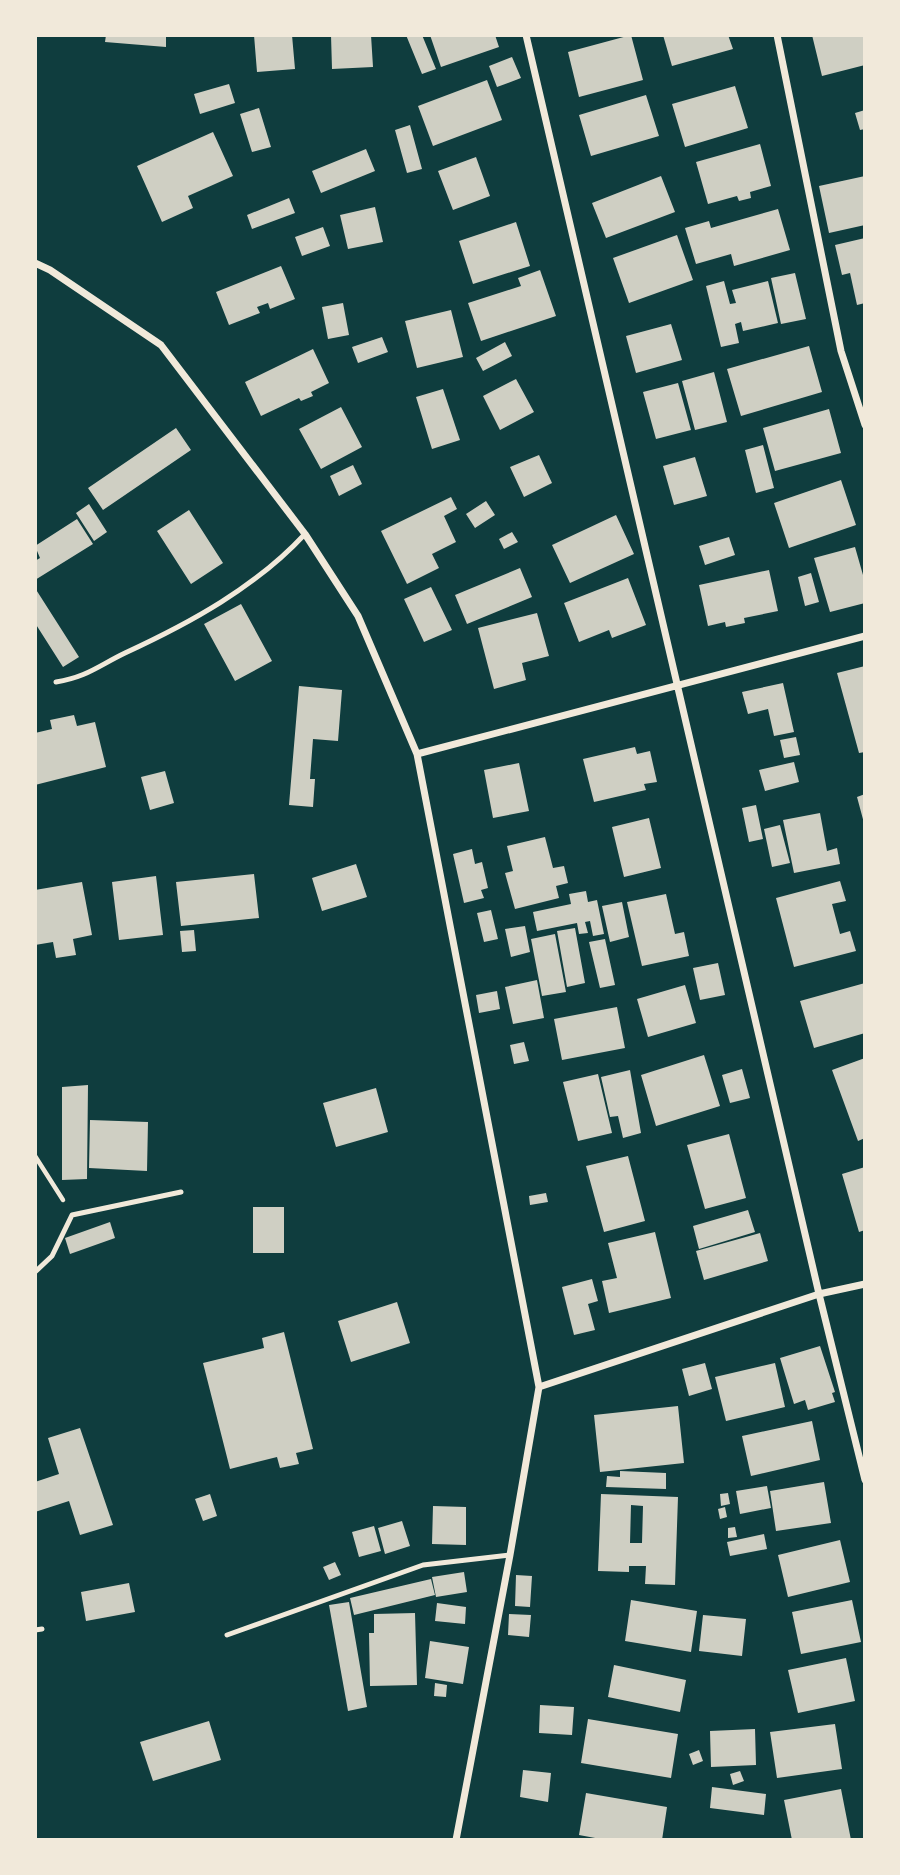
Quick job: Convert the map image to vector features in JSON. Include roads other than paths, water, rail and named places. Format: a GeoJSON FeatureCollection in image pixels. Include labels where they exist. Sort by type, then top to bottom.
{"type":"FeatureCollection","features":[{"type":"Feature","properties":{"kind":"street"},"geometry":{"type":"LineString","coordinates":[[526,35],[679,683],[819,1294],[865,1480]]}},
{"type":"Feature","properties":{"kind":"street"},"geometry":{"type":"LineString","coordinates":[[777,35],[841,351],[865,425]]}},
{"type":"Feature","properties":{"kind":"street"},"geometry":{"type":"LineString","coordinates":[[35,263],[50,270],[161,345],[305,534],[358,616],[417,754],[538,1387],[510,1555],[456,1840]]}},
{"type":"Feature","properties":{"kind":"street"},"geometry":{"type":"LineString","coordinates":[[417,754],[865,636]]}},
{"type":"Feature","properties":{"kind":"street"},"geometry":{"type":"LineString","coordinates":[[538,1387],[819,1294],[865,1284]]}},
{"type":"Feature","properties":{"kind":"lane"},"geometry":{"type":"LineString","coordinates":[[56,681],[82,678],[123,654],[178,630],[277,564],[305,534]]}},
{"type":"Feature","properties":{"kind":"lane"},"geometry":{"type":"LineString","coordinates":[[35,1272],[52,1256],[72,1215],[181,1192]]}},
{"type":"Feature","properties":{"kind":"lane"},"geometry":{"type":"LineString","coordinates":[[227,1635],[423,1565],[510,1555]]}}]}
